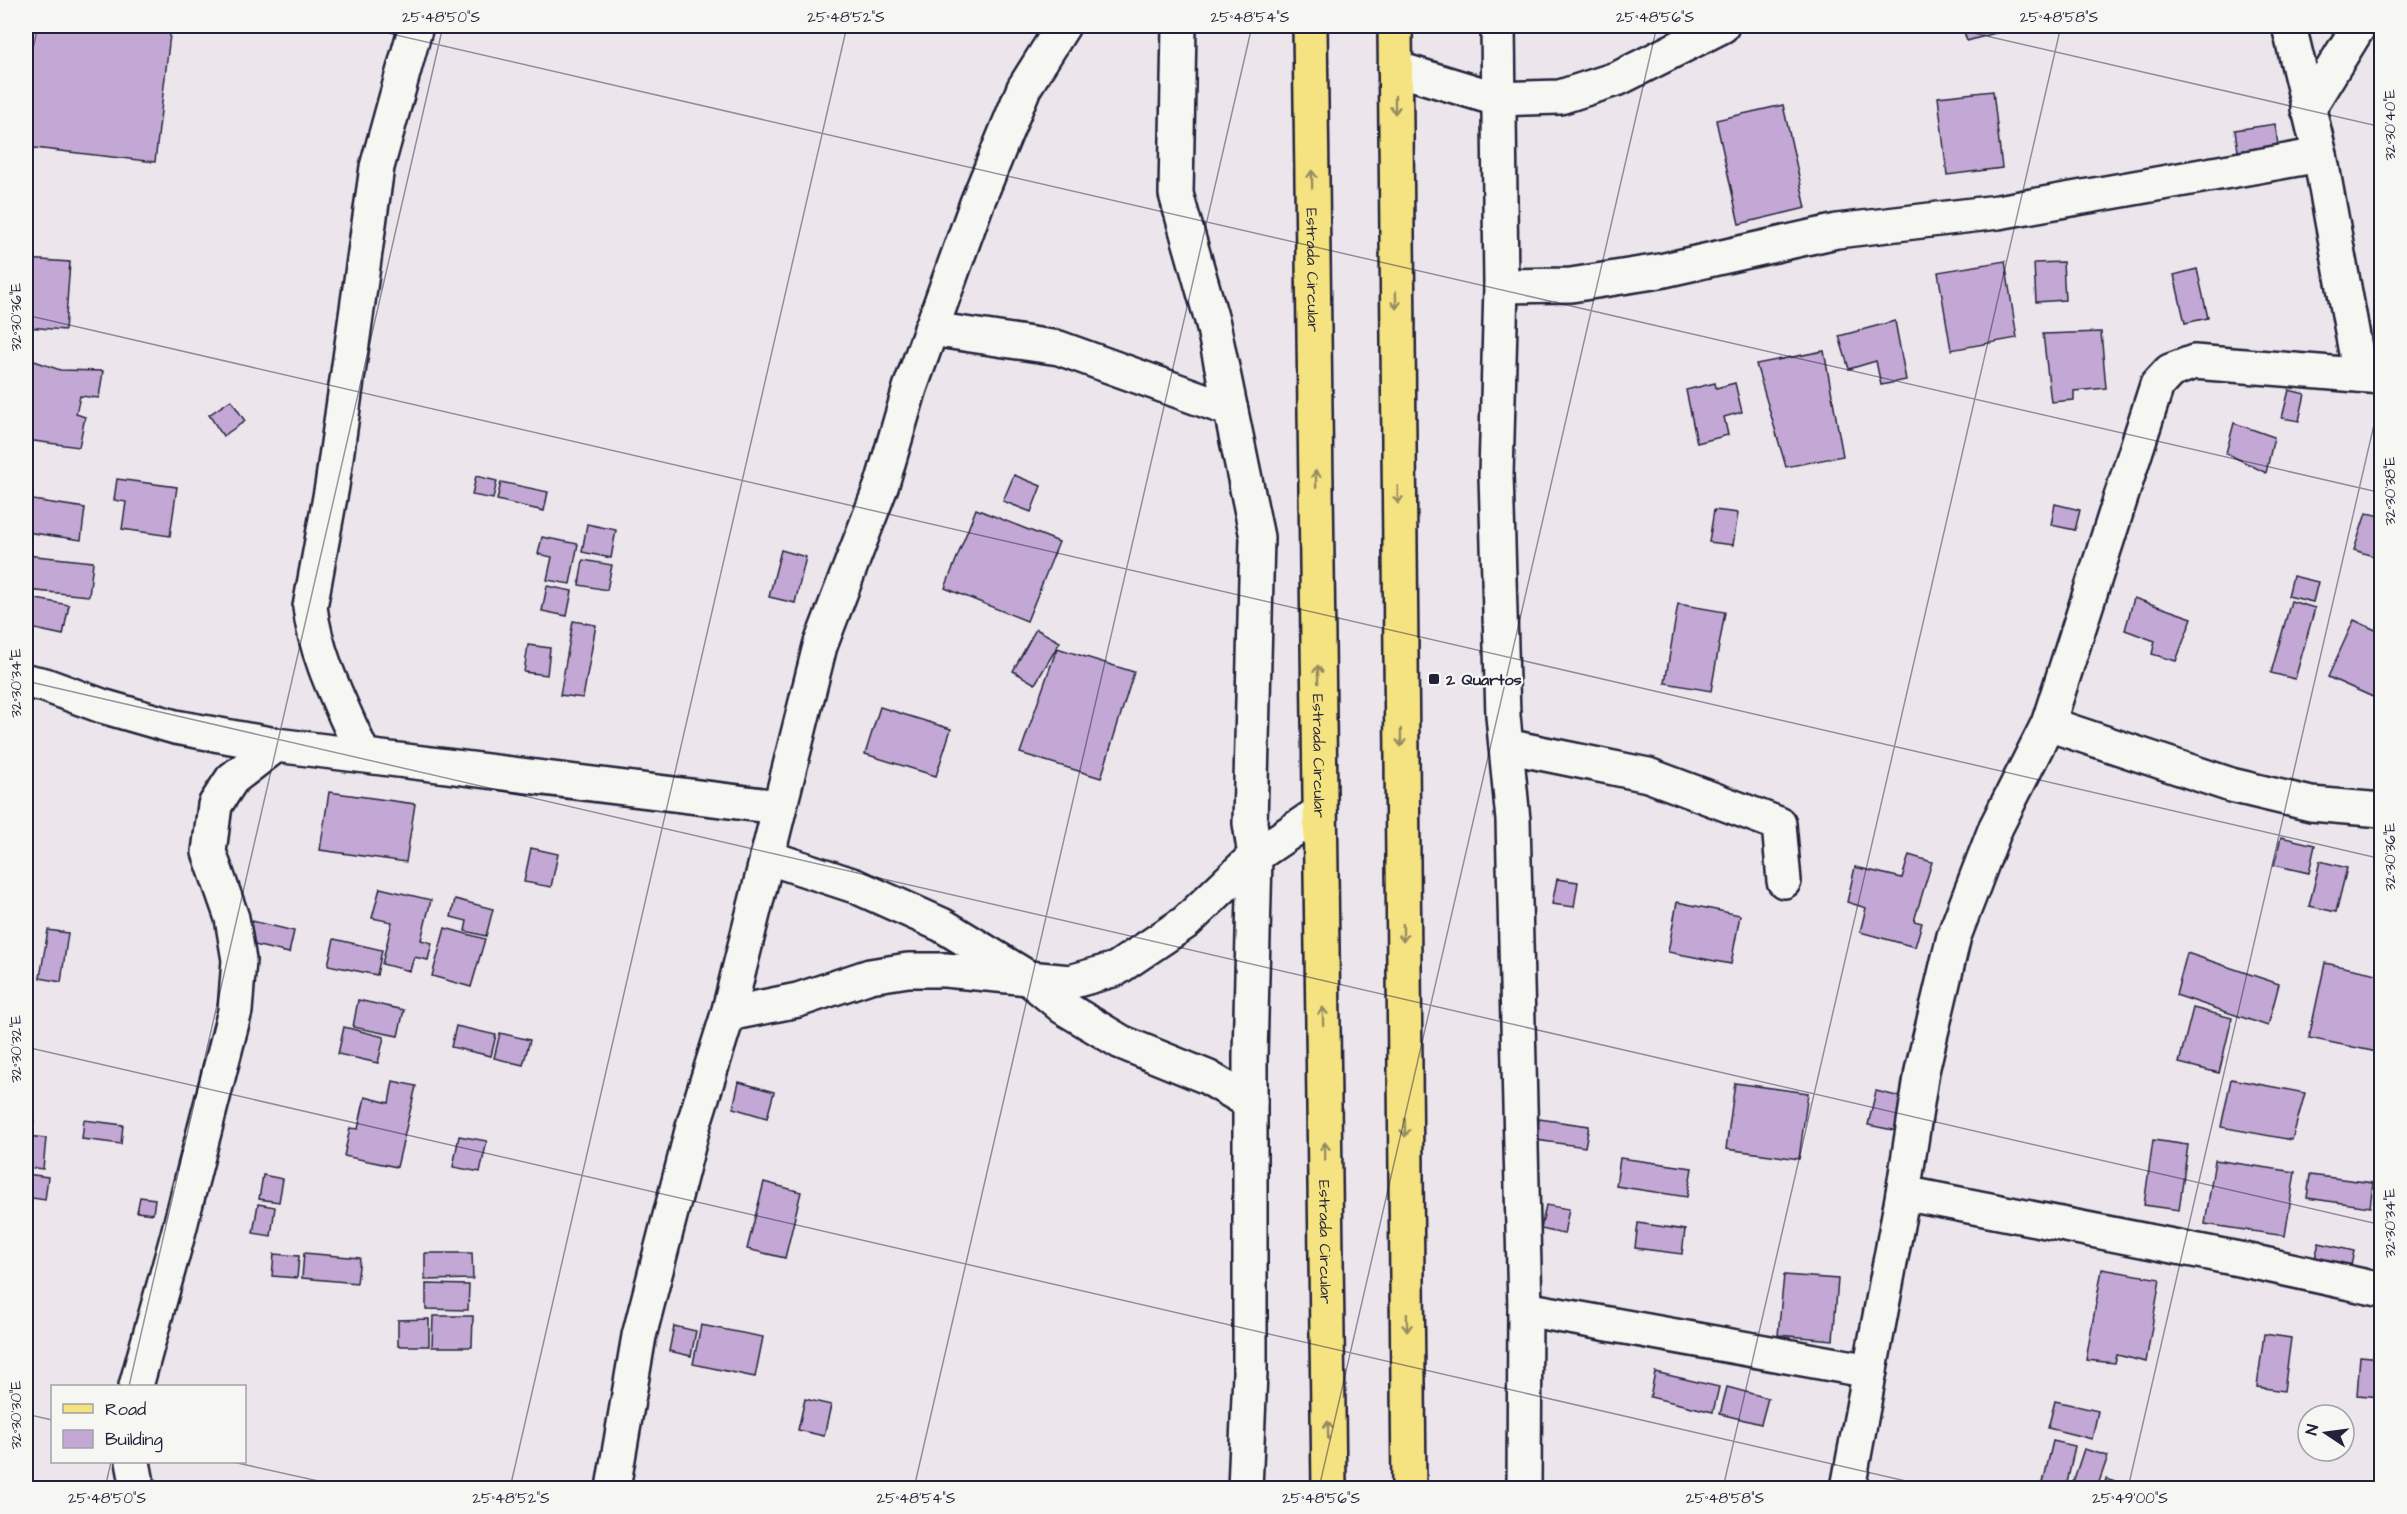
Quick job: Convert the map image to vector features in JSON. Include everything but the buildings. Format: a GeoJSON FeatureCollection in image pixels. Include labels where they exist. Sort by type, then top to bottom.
{"type":"FeatureCollection","features":[{"type":"Feature","properties":{"kind":"main road","name":"Estrada Circular"},"geometry":{"type":"LineString","coordinates":[[1310,26],[1329,1488]]}},
{"type":"Feature","properties":{"kind":"main road"},"geometry":{"type":"LineString","coordinates":[[1395,26],[1409,1488]]}},
{"type":"Feature","properties":{"kind":"street"},"geometry":{"type":"LineString","coordinates":[[363,755],[319,649],[312,626],[310,607],[332,486],[377,167],[416,26]]}},
{"type":"Feature","properties":{"kind":"street"},"geometry":{"type":"LineString","coordinates":[[613,1488],[639,1336],[693,1123],[728,1014],[820,646],[882,484],[910,388],[976,203],[1024,88],[1063,26]]}},
{"type":"Feature","properties":{"kind":"street"},"geometry":{"type":"LineString","coordinates":[[1179,26],[1176,194],[1213,324],[1257,537],[1250,823],[1256,856],[1250,1102],[1250,1373],[1245,1488]]}},
{"type":"Feature","properties":{"kind":"street"},"geometry":{"type":"LineString","coordinates":[[1498,26],[1497,99],[1501,286],[1496,475],[1506,746],[1513,820],[1525,1309],[1524,1488]]}},
{"type":"Feature","properties":{"kind":"street"},"geometry":{"type":"LineString","coordinates":[[1395,68],[1497,99],[1560,97],[1619,78],[1722,26]]}},
{"type":"Feature","properties":{"kind":"street"},"geometry":{"type":"LineString","coordinates":[[1848,1488],[1903,1193],[1922,1071],[1954,936],[1996,826],[2048,724],[2157,385],[2170,371],[2194,362],[2371,376],[2289,26]]}},
{"type":"Feature","properties":{"kind":"street"},"geometry":{"type":"LineString","coordinates":[[2308,109],[2359,26]]}},
{"type":"Feature","properties":{"kind":"street"},"geometry":{"type":"LineString","coordinates":[[1501,286],[1571,285],[1660,271],[1837,231],[1998,212],[2320,155]]}},
{"type":"Feature","properties":{"kind":"street"},"geometry":{"type":"LineString","coordinates":[[932,329],[1059,348],[1231,410]]}},
{"type":"Feature","properties":{"kind":"street"},"geometry":{"type":"LineString","coordinates":[[26,681],[175,727],[276,744],[779,807]]}},
{"type":"Feature","properties":{"kind":"street"},"geometry":{"type":"LineString","coordinates":[[2048,724],[2231,785],[2311,804],[2382,810]]}},
{"type":"Feature","properties":{"kind":"street"},"geometry":{"type":"LineString","coordinates":[[136,1385],[177,1238],[235,1011],[239,960],[232,918],[209,852],[215,805],[232,779],[276,744]]}},
{"type":"Feature","properties":{"kind":"street"},"geometry":{"type":"LineString","coordinates":[[1506,746],[1648,775],[1779,824],[1784,881]]}},
{"type":"Feature","properties":{"kind":"street"},"geometry":{"type":"LineString","coordinates":[[728,1014],[798,1000],[870,976],[908,970],[945,970],[1071,982],[1116,969],[1186,922],[1256,856],[1320,812]]}},
{"type":"Feature","properties":{"kind":"street"},"geometry":{"type":"LineString","coordinates":[[766,857],[855,886],[942,925],[1027,977],[1063,1007],[1121,1042],[1207,1077],[1250,1102]]}},
{"type":"Feature","properties":{"kind":"street"},"geometry":{"type":"LineString","coordinates":[[1903,1193],[2254,1262],[2382,1290]]}},
{"type":"Feature","properties":{"kind":"street"},"geometry":{"type":"LineString","coordinates":[[1525,1309],[1870,1371]]}},
{"type":"Feature","properties":{"kind":"street"},"geometry":{"type":"LineString","coordinates":[[133,1463],[138,1488]]}},
{"type":"Feature","properties":{"kind":"place","name":"2 Quartos"},"geometry":{"type":"Point","coordinates":[1434,679]}}]}
